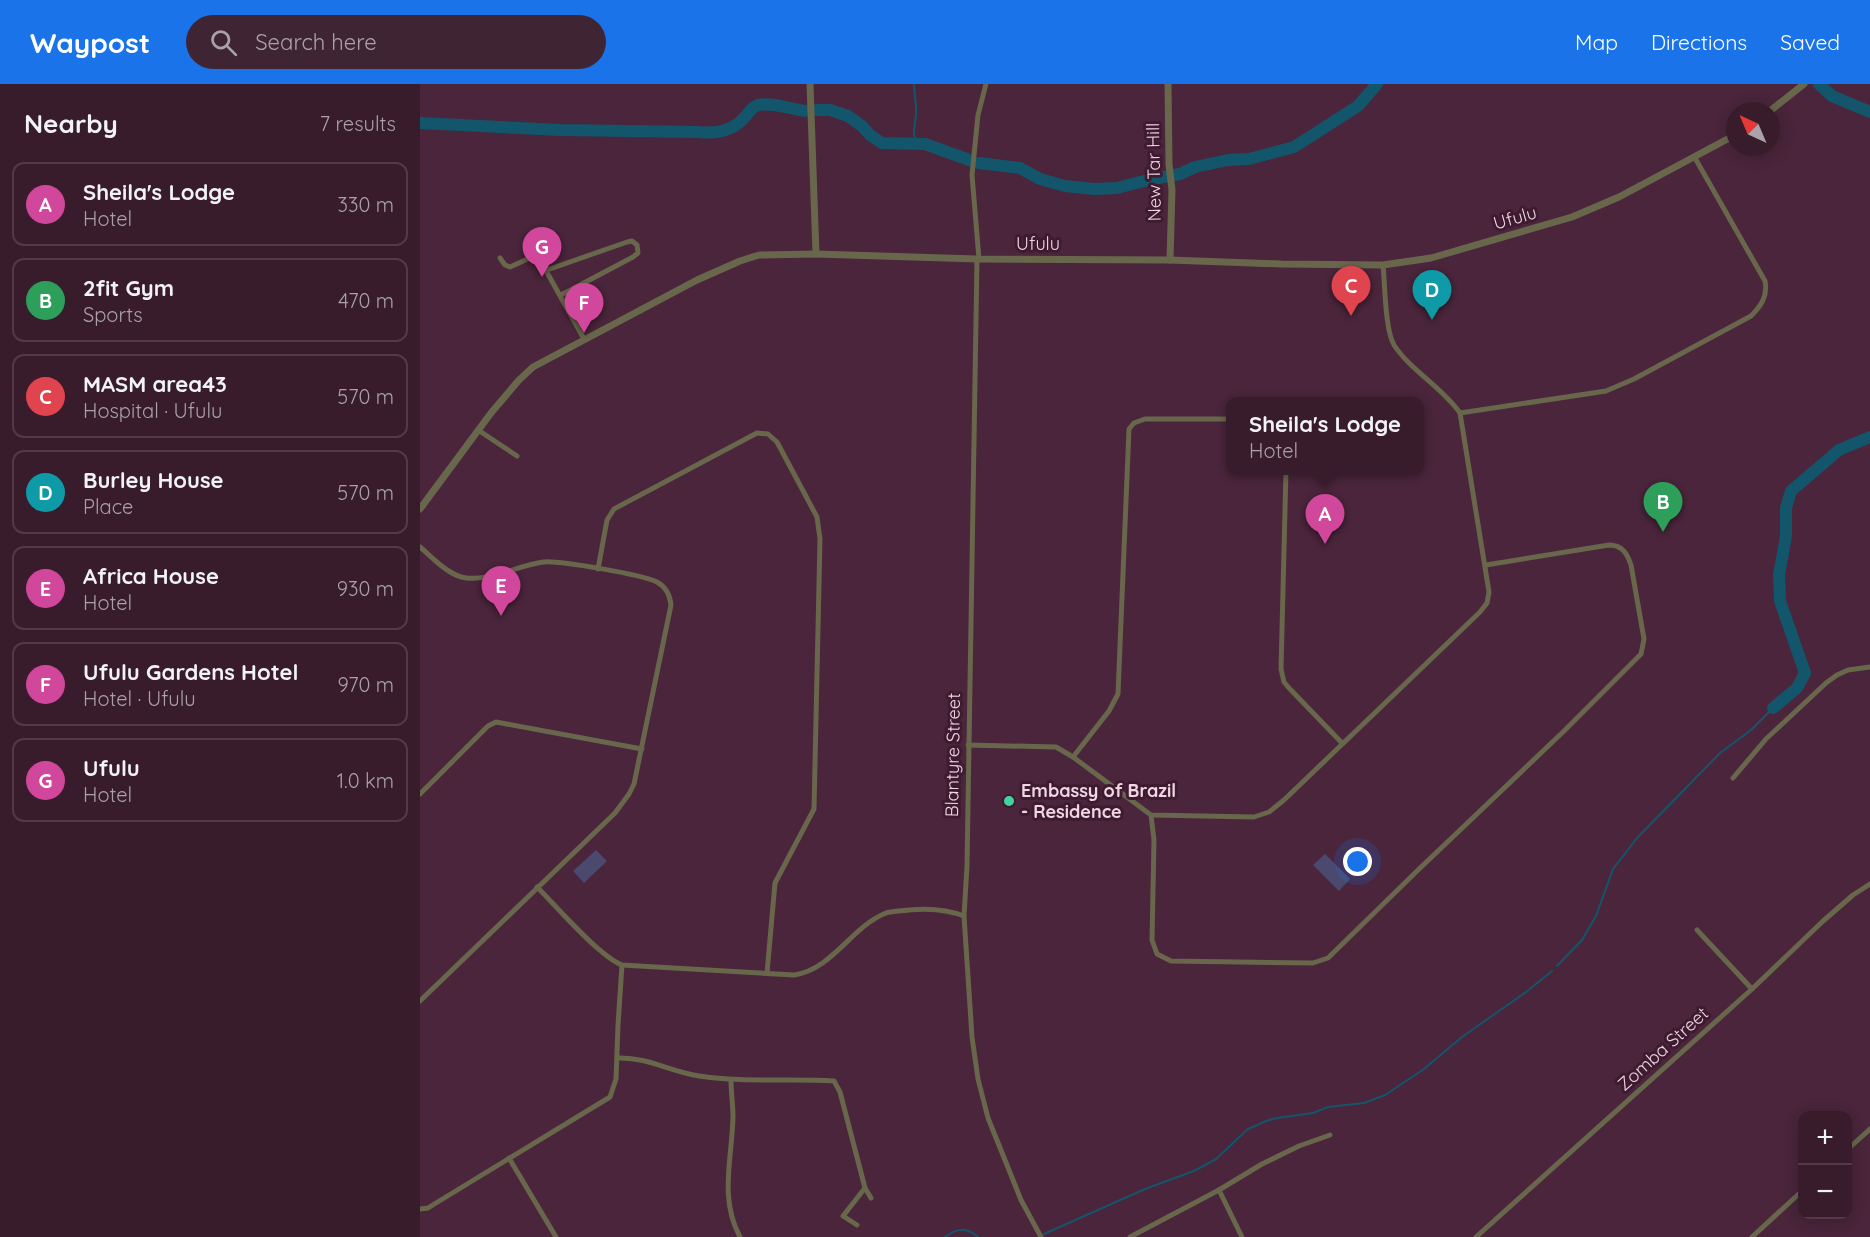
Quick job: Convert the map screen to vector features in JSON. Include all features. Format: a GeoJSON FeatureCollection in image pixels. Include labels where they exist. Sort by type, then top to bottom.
{"type":"FeatureCollection","features":[{"type":"Feature","properties":{"kind":"street"},"geometry":{"type":"LineString","coordinates":[[810,84],[816,254]]}},
{"type":"Feature","properties":{"kind":"street","name":"Blantyre Street"},"geometry":{"type":"LineString","coordinates":[[986,84],[978,115],[972,175],[978,259],[964,916],[972,1037],[978,1079],[992,1128],[1021,1200],[1041,1237]]}},
{"type":"Feature","properties":{"kind":"street","name":"New Tar Hill"},"geometry":{"type":"LineString","coordinates":[[1168,84],[1169,164],[1172,190],[1170,260]]}},
{"type":"Feature","properties":{"kind":"street"},"geometry":{"type":"LineString","coordinates":[[1780,103],[1804,84]]}},
{"type":"Feature","properties":{"kind":"street","name":"Ufulu"},"geometry":{"type":"LineString","coordinates":[[420,509],[478,430],[526,372],[697,280],[749,257],[772,254],[816,254],[978,259],[1170,260],[1383,265],[1431,258],[1572,217],[1619,197],[1726,140]]}},
{"type":"Feature","properties":{"kind":"street"},"geometry":{"type":"LineString","coordinates":[[1460,413],[1614,388],[1635,379],[1751,316],[1761,306],[1766,295],[1765,281],[1695,158]]}},
{"type":"Feature","properties":{"kind":"street"},"geometry":{"type":"LineString","coordinates":[[547,270],[627,242],[632,241],[637,245],[636,256],[561,295]]}},
{"type":"Feature","properties":{"kind":"street"},"geometry":{"type":"LineString","coordinates":[[500,258],[505,265],[510,267],[536,256],[547,270],[584,339]]}},
{"type":"Feature","properties":{"kind":"street"},"geometry":{"type":"LineString","coordinates":[[968,745],[1056,747],[1151,815],[1254,817],[1263,815],[1284,800],[1484,608],[1489,592],[1486,565],[1460,413],[1395,345],[1389,328],[1383,265]]}},
{"type":"Feature","properties":{"kind":"street"},"geometry":{"type":"LineString","coordinates":[[1073,757],[1109,711],[1119,688],[1129,429],[1134,423],[1144,419],[1226,419]]}},
{"type":"Feature","properties":{"kind":"street"},"geometry":{"type":"LineString","coordinates":[[478,430],[517,456]]}},
{"type":"Feature","properties":{"kind":"street"},"geometry":{"type":"LineString","coordinates":[[598,569],[607,520],[614,509],[757,433],[768,434],[777,442],[817,517],[819,561],[814,809],[775,883],[767,973]]}},
{"type":"Feature","properties":{"kind":"street"},"geometry":{"type":"LineString","coordinates":[[1286,475],[1281,669],[1284,682],[1342,743]]}},
{"type":"Feature","properties":{"kind":"street"},"geometry":{"type":"LineString","coordinates":[[1151,815],[1154,840],[1152,940],[1157,954],[1171,961],[1313,963],[1328,958],[1641,654],[1644,639],[1635,583],[1628,555],[1621,548],[1609,545],[1486,565]]}},
{"type":"Feature","properties":{"kind":"street"},"geometry":{"type":"LineString","coordinates":[[420,547],[455,574],[465,578],[485,576],[547,562],[598,569],[656,582],[667,591],[670,600],[670,611],[642,750],[634,784],[623,803],[420,1001]]}},
{"type":"Feature","properties":{"kind":"street"},"geometry":{"type":"LineString","coordinates":[[1733,778],[1766,739],[1826,683],[1848,670],[1870,667]]}},
{"type":"Feature","properties":{"kind":"street"},"geometry":{"type":"LineString","coordinates":[[420,794],[488,726],[496,722],[642,750]]}},
{"type":"Feature","properties":{"kind":"street","name":"Zomba Street"},"geometry":{"type":"LineString","coordinates":[[1476,1237],[1752,989],[1843,903],[1870,884]]}},
{"type":"Feature","properties":{"kind":"street"},"geometry":{"type":"LineString","coordinates":[[537,887],[602,951],[614,962],[622,965],[794,975],[816,969],[862,928],[888,912],[924,908],[964,916]]}},
{"type":"Feature","properties":{"kind":"street"},"geometry":{"type":"LineString","coordinates":[[1697,930],[1752,989]]}},
{"type":"Feature","properties":{"kind":"street"},"geometry":{"type":"LineString","coordinates":[[420,1209],[436,1203],[610,1096],[615,1085],[618,1058],[622,965]]}},
{"type":"Feature","properties":{"kind":"street"},"geometry":{"type":"LineString","coordinates":[[618,1058],[638,1058],[687,1074],[731,1080],[834,1081],[840,1092],[865,1188],[871,1198]]}},
{"type":"Feature","properties":{"kind":"street"},"geometry":{"type":"LineString","coordinates":[[731,1080],[733,1117],[728,1204],[732,1221],[740,1237]]}},
{"type":"Feature","properties":{"kind":"street"},"geometry":{"type":"LineString","coordinates":[[1852,1145],[1870,1129]]}},
{"type":"Feature","properties":{"kind":"street"},"geometry":{"type":"LineString","coordinates":[[1130,1237],[1219,1190],[1262,1164],[1299,1146],[1330,1135]]}},
{"type":"Feature","properties":{"kind":"street"},"geometry":{"type":"LineString","coordinates":[[509,1158],[556,1237]]}},
{"type":"Feature","properties":{"kind":"street"},"geometry":{"type":"LineString","coordinates":[[838,1222],[865,1188]]}},
{"type":"Feature","properties":{"kind":"street"},"geometry":{"type":"LineString","coordinates":[[1219,1190],[1242,1237]]}},
{"type":"Feature","properties":{"kind":"street"},"geometry":{"type":"LineString","coordinates":[[1752,1237],[1798,1196]]}},
{"type":"Feature","properties":{"kind":"street"},"geometry":{"type":"LineString","coordinates":[[843,1216],[857,1225]]}},
{"type":"Feature","properties":{"kind":"shaded area"},"geometry":{"type":"Polygon","coordinates":[[[596,850],[607,861],[584,883],[573,871],[596,850]]]}},
{"type":"Feature","properties":{"kind":"shaded area"},"geometry":{"type":"Polygon","coordinates":[[[1325,854],[1350,879],[1339,891],[1313,865],[1325,854]]]}},
{"type":"Feature","properties":{"kind":"waterway"},"geometry":{"type":"LineString","coordinates":[[914,84],[916,144]]}},
{"type":"Feature","properties":{"kind":"waterway"},"geometry":{"type":"LineString","coordinates":[[979,163],[1020,168],[1040,179],[1065,186],[1094,189],[1117,188],[1180,174],[1195,167],[1228,160],[1249,159],[1294,147],[1358,106],[1377,84]]}},
{"type":"Feature","properties":{"kind":"waterway"},"geometry":{"type":"LineString","coordinates":[[1819,84],[1832,96],[1870,112]]}},
{"type":"Feature","properties":{"kind":"waterway"},"geometry":{"type":"LineString","coordinates":[[420,123],[560,130],[711,133],[735,126],[758,105],[776,105],[805,111]]}},
{"type":"Feature","properties":{"kind":"waterway"},"geometry":{"type":"LineString","coordinates":[[817,110],[830,110],[848,116],[882,143],[925,144],[972,161]]}},
{"type":"Feature","properties":{"kind":"waterway"},"geometry":{"type":"LineString","coordinates":[[1773,708],[1797,688],[1805,673],[1780,601],[1779,575],[1786,536],[1786,508],[1791,491],[1839,450],[1870,437]]}},
{"type":"Feature","properties":{"kind":"waterway"},"geometry":{"type":"LineString","coordinates":[[1557,966],[1582,940],[1596,916],[1613,869],[1637,838],[1720,753],[1751,730],[1773,708]]}},
{"type":"Feature","properties":{"kind":"waterway"},"geometry":{"type":"LineString","coordinates":[[1044,1234],[1145,1189],[1194,1171],[1216,1159],[1248,1129],[1266,1121],[1313,1113],[1328,1107],[1364,1103],[1385,1095],[1424,1069],[1462,1037],[1552,971]]}},
{"type":"Feature","properties":{"kind":"waterway"},"geometry":{"type":"LineString","coordinates":[[945,1237],[962,1230],[978,1237]]}},
{"type":"Feature","properties":{"kind":"place","name":"Ufulu"},"geometry":{"type":"Point","coordinates":[542,277]}},
{"type":"Feature","properties":{"kind":"place","name":"MASM area43"},"geometry":{"type":"Point","coordinates":[1351,316]}},
{"type":"Feature","properties":{"kind":"place","name":"Burley House"},"geometry":{"type":"Point","coordinates":[1432,320]}},
{"type":"Feature","properties":{"kind":"place","name":"Ufulu Gardens Hotel"},"geometry":{"type":"Point","coordinates":[584,333]}},
{"type":"Feature","properties":{"kind":"place","name":"2fit Gym"},"geometry":{"type":"Point","coordinates":[1663,532]}},
{"type":"Feature","properties":{"kind":"place","name":"Sheila's Lodge"},"geometry":{"type":"Point","coordinates":[1325,544]}},
{"type":"Feature","properties":{"kind":"place","name":"Africa House"},"geometry":{"type":"Point","coordinates":[501,616]}},
{"type":"Feature","properties":{"kind":"place","name":"Embassy of Brazil - Residence"},"geometry":{"type":"Point","coordinates":[1009,801]}}]}
